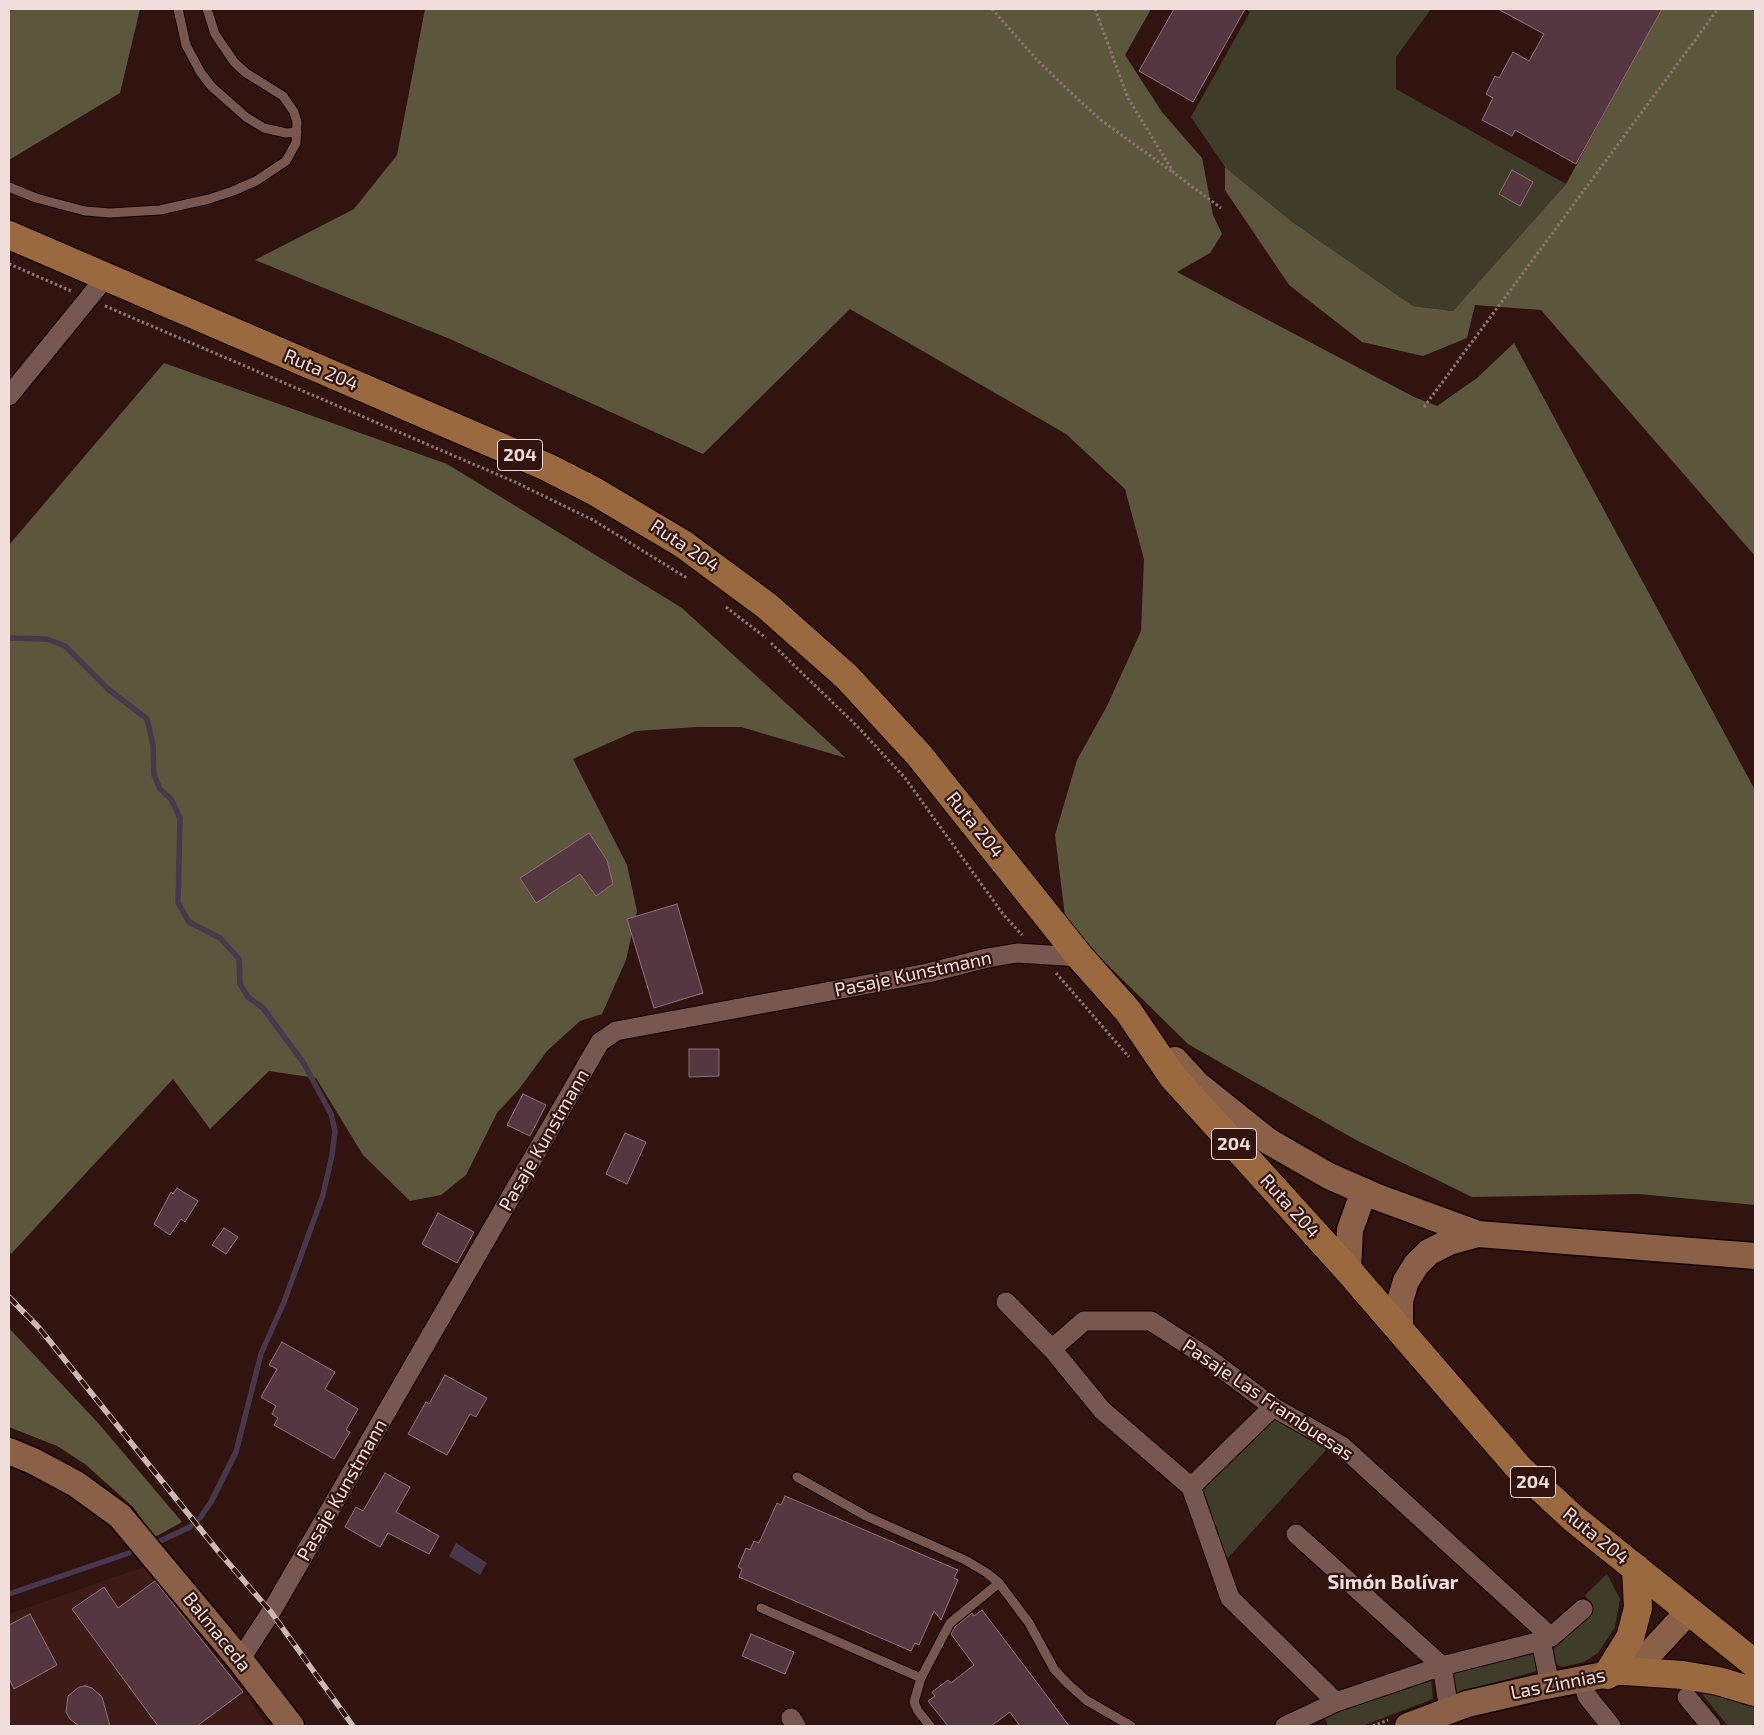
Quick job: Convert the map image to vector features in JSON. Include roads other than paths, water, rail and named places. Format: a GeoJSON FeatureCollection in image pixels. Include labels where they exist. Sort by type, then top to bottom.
{"type":"FeatureCollection","features":[{"type":"Feature","properties":{"kind":"main road","name":"Ruta 204"},"geometry":{"type":"LineString","coordinates":[[9,235],[547,467],[639,516],[718,569],[808,640],[884,715],[925,762],[1080,956],[1128,1011],[1172,1076],[1348,1270],[1526,1475],[1573,1518],[1755,1664]]}},
{"type":"Feature","properties":{"kind":"main road"},"geometry":{"type":"LineString","coordinates":[[1128,1011],[1198,1085],[1268,1141],[1329,1176],[1364,1191],[1478,1234],[1755,1256]]}},
{"type":"Feature","properties":{"kind":"main road"},"geometry":{"type":"LineString","coordinates":[[1348,1270],[1350,1230],[1364,1191]]}},
{"type":"Feature","properties":{"kind":"main road"},"geometry":{"type":"LineString","coordinates":[[1400,1330],[1400,1301],[1406,1281],[1416,1265],[1429,1252],[1449,1242],[1478,1234]]}},
{"type":"Feature","properties":{"kind":"main road","name":"Balmaceda"},"geometry":{"type":"LineString","coordinates":[[9,1451],[33,1461],[76,1484],[120,1516],[240,1660],[291,1726]]}},
{"type":"Feature","properties":{"kind":"main road"},"geometry":{"type":"LineString","coordinates":[[1605,1675],[1630,1638],[1638,1608],[1636,1568]]}},
{"type":"Feature","properties":{"kind":"main road","name":"Las Zinnias"},"geometry":{"type":"LineString","coordinates":[[1408,1726],[1448,1710],[1550,1685],[1605,1675],[1650,1653],[1689,1611]]}},
{"type":"Feature","properties":{"kind":"main road"},"geometry":{"type":"LineString","coordinates":[[1605,1675],[1683,1676],[1718,1681],[1755,1692]]}},
{"type":"Feature","properties":{"kind":"street"},"geometry":{"type":"LineString","coordinates":[[9,396],[105,278]]}},
{"type":"Feature","properties":{"kind":"street","name":"Pasaje Kunstmann"},"geometry":{"type":"LineString","coordinates":[[240,1660],[276,1603],[600,1042],[616,1031],[928,973],[987,958],[1017,953],[1080,956]]}},
{"type":"Feature","properties":{"kind":"street"},"geometry":{"type":"LineString","coordinates":[[1006,1302],[1052,1349],[1102,1410],[1191,1487],[1230,1598],[1336,1702]]}},
{"type":"Feature","properties":{"kind":"street","name":"Pasaje Las Frambuesas"},"geometry":{"type":"LineString","coordinates":[[1052,1349],[1084,1321],[1150,1321],[1208,1358],[1273,1407],[1342,1446],[1546,1639]]}},
{"type":"Feature","properties":{"kind":"street"},"geometry":{"type":"LineString","coordinates":[[1191,1487],[1273,1407]]}},
{"type":"Feature","properties":{"kind":"street"},"geometry":{"type":"LineString","coordinates":[[1296,1534],[1442,1666],[1448,1710]]}},
{"type":"Feature","properties":{"kind":"street"},"geometry":{"type":"LineString","coordinates":[[1285,1726],[1317,1719],[1336,1702],[1442,1666],[1546,1639],[1583,1609]]}},
{"type":"Feature","properties":{"kind":"street"},"geometry":{"type":"LineString","coordinates":[[1546,1639],[1550,1685]]}},
{"type":"Feature","properties":{"kind":"street"},"geometry":{"type":"LineString","coordinates":[[1605,1675],[1586,1696],[1611,1726]]}},
{"type":"Feature","properties":{"kind":"street"},"geometry":{"type":"LineString","coordinates":[[1686,1697],[1711,1726]]}},
{"type":"Feature","properties":{"kind":"lane"},"geometry":{"type":"LineString","coordinates":[[178,9],[186,45],[201,73],[212,87],[259,126],[274,132],[297,132]]}},
{"type":"Feature","properties":{"kind":"lane"},"geometry":{"type":"LineString","coordinates":[[9,187],[36,198],[85,211],[110,213],[160,210],[225,194],[277,168],[292,153],[297,132],[294,112],[283,96],[246,73],[224,49],[209,19],[207,9]]}},
{"type":"Feature","properties":{"kind":"lane"},"geometry":{"type":"LineString","coordinates":[[798,1477],[866,1516],[965,1560],[999,1584],[1029,1623],[1054,1669],[1067,1683],[1086,1700],[1131,1726]]}},
{"type":"Feature","properties":{"kind":"lane"},"geometry":{"type":"LineString","coordinates":[[930,1726],[918,1712],[914,1702],[921,1678],[950,1623],[999,1584]]}},
{"type":"Feature","properties":{"kind":"lane"},"geometry":{"type":"LineString","coordinates":[[761,1608],[921,1678]]}},
{"type":"Feature","properties":{"kind":"waterway"},"geometry":{"type":"LineString","coordinates":[[9,638],[47,639],[65,646],[108,689],[147,719],[153,745],[154,775],[160,789],[171,799],[180,818],[178,903],[189,922],[220,938],[239,959],[240,984],[248,997],[263,1008],[303,1062],[331,1114],[335,1131],[323,1195],[284,1302],[261,1354],[236,1452],[211,1502],[200,1518],[190,1527],[160,1541]]}},
{"type":"Feature","properties":{"kind":"waterway"},"geometry":{"type":"LineString","coordinates":[[9,1594],[129,1553]]}},
{"type":"Feature","properties":{"kind":"railway"},"geometry":{"type":"LineString","coordinates":[[9,1297],[40,1329],[218,1551],[271,1612],[353,1726]]}},
{"type":"Feature","properties":{"kind":"district","name":"Simón Bolívar"},"geometry":{"type":"Point","coordinates":[1393,1582]}}]}
